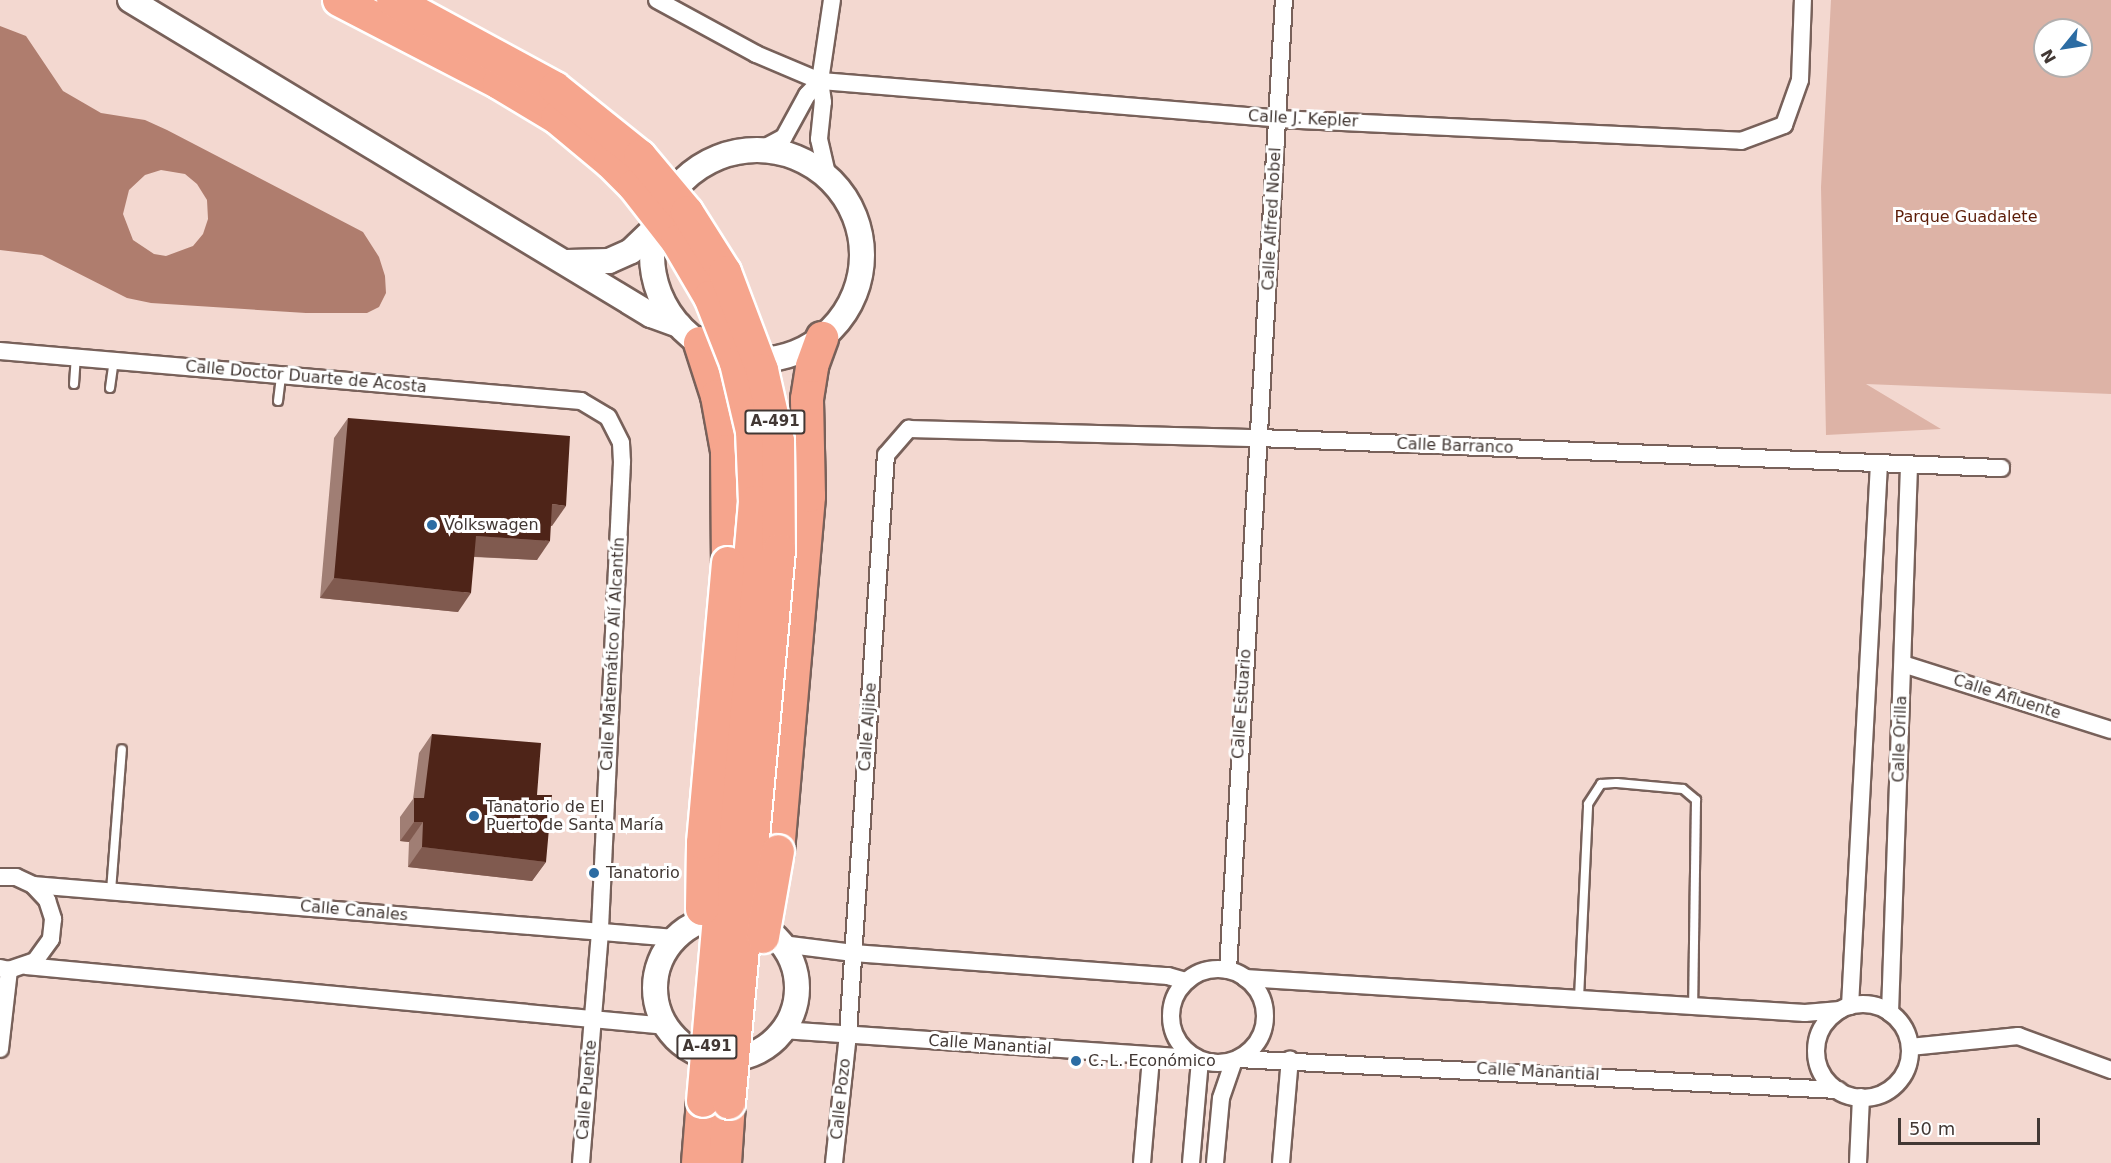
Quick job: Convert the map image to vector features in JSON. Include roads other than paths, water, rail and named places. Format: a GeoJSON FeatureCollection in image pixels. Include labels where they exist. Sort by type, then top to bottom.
{"type":"FeatureCollection","features":[{"type":"Feature","properties":{"kind":"highway","name":"A-491"},"geometry":{"type":"LineString","coordinates":[[339,0],[499,83],[584,140],[634,186],[658,214],[695,270],[725,331],[752,431],[755,502],[711,993],[716,1102],[724,1163]]}},
{"type":"Feature","properties":{"kind":"highway","name":"A-491"},"geometry":{"type":"LineString","coordinates":[[393,0],[555,88],[621,138],[664,182],[708,243],[741,306],[752,338],[778,441],[781,516],[736,1016],[716,1102],[698,1163]]}},
{"type":"Feature","properties":{"kind":"highway"},"geometry":{"type":"LineString","coordinates":[[690,334],[717,396],[727,452],[728,563],[703,843],[702,948],[711,993]]}},
{"type":"Feature","properties":{"kind":"highway"},"geometry":{"type":"LineString","coordinates":[[736,1016],[756,979],[778,851],[803,588],[809,496],[807,399],[812,366],[822,338]]}},
{"type":"Feature","properties":{"kind":"street"},"geometry":{"type":"LineString","coordinates":[[130,0],[567,262],[651,315],[730,356],[762,360],[794,354],[822,338],[852,300],[862,253],[850,206],[828,178],[797,157],[760,150],[738,151],[710,160],[685,177],[667,200],[655,228],[652,254],[655,279],[664,304],[690,334]]}},
{"type":"Feature","properties":{"kind":"street","name":"Calle J. Kepler"},"geometry":{"type":"LineString","coordinates":[[657,0],[681,6],[756,54],[820,81],[1278,119],[1741,141],[1784,125],[1800,80],[1803,0]]}},
{"type":"Feature","properties":{"kind":"street"},"geometry":{"type":"LineString","coordinates":[[828,178],[819,139],[824,102],[820,81],[832,0]]}},
{"type":"Feature","properties":{"kind":"street","name":"Calle Alfred Nobel"},"geometry":{"type":"LineString","coordinates":[[1259,438],[1284,0]]}},
{"type":"Feature","properties":{"kind":"street"},"geometry":{"type":"LineString","coordinates":[[760,150],[784,137],[807,95],[820,81]]}},
{"type":"Feature","properties":{"kind":"street"},"geometry":{"type":"LineString","coordinates":[[567,262],[609,261],[631,251],[655,228]]}},
{"type":"Feature","properties":{"kind":"street","name":"Calle Doctor Duarte de Acosta"},"geometry":{"type":"LineString","coordinates":[[0,351],[581,401],[608,417]]}},
{"type":"Feature","properties":{"kind":"street","name":"Calle Matemático Alí Alcantín"},"geometry":{"type":"LineString","coordinates":[[594,1017],[622,462],[621,443],[608,417]]}},
{"type":"Feature","properties":{"kind":"street","name":"Calle Barranco"},"geometry":{"type":"LineString","coordinates":[[909,429],[1259,438],[2001,468]]}},
{"type":"Feature","properties":{"kind":"street","name":"Calle Aljibe"},"geometry":{"type":"LineString","coordinates":[[848,1034],[886,455],[909,429]]}},
{"type":"Feature","properties":{"kind":"street","name":"Calle Estuario"},"geometry":{"type":"LineString","coordinates":[[1228,970],[1259,438]]}},
{"type":"Feature","properties":{"kind":"street"},"geometry":{"type":"LineString","coordinates":[[1245,978],[1262,1000],[1264,1028],[1250,1051],[1236,1060],[1198,1059],[1179,1043],[1171,1022],[1174,1000],[1186,981],[1206,971],[1228,970],[1245,978],[1805,1013],[1845,1008],[1873,1005],[1890,1013],[1904,1028],[1910,1047],[1908,1067],[1900,1081],[1884,1094],[1861,1097],[1838,1090],[1819,1067],[1817,1043],[1824,1025],[1845,1008],[1880,464]]}},
{"type":"Feature","properties":{"kind":"street","name":"Calle Orilla"},"geometry":{"type":"LineString","coordinates":[[1890,1013],[1909,466]]}},
{"type":"Feature","properties":{"kind":"street","name":"Calle Afluente"},"geometry":{"type":"LineString","coordinates":[[1903,664],[2111,730]]}},
{"type":"Feature","properties":{"kind":"street","name":"Calle Canales"},"geometry":{"type":"LineString","coordinates":[[0,877],[16,877],[33,885],[675,938]]}},
{"type":"Feature","properties":{"kind":"street"},"geometry":{"type":"LineString","coordinates":[[26,966],[43,953],[53,930],[47,900],[33,885]]}},
{"type":"Feature","properties":{"kind":"street"},"geometry":{"type":"LineString","coordinates":[[729,917],[749,920],[782,944],[791,960],[796,987],[792,1014],[783,1030],[770,1044],[734,1059],[696,1052],[667,1026],[658,1010],[656,981],[664,954],[675,938],[691,926],[729,917]]}},
{"type":"Feature","properties":{"kind":"street"},"geometry":{"type":"LineString","coordinates":[[782,944],[853,953],[1168,976],[1186,981]]}},
{"type":"Feature","properties":{"kind":"street"},"geometry":{"type":"LineString","coordinates":[[0,1049],[5,969],[26,966],[594,1017],[667,1026]]}},
{"type":"Feature","properties":{"kind":"street","name":"Calle Puente"},"geometry":{"type":"LineString","coordinates":[[581,1163],[594,1017]]}},
{"type":"Feature","properties":{"kind":"street","name":"Calle Manantial"},"geometry":{"type":"LineString","coordinates":[[783,1030],[1151,1058],[1198,1059]]}},
{"type":"Feature","properties":{"kind":"street","name":"Calle Pozo"},"geometry":{"type":"LineString","coordinates":[[834,1163],[848,1034]]}},
{"type":"Feature","properties":{"kind":"street"},"geometry":{"type":"LineString","coordinates":[[1910,1047],[2018,1036],[2111,1070]]}},
{"type":"Feature","properties":{"kind":"street"},"geometry":{"type":"LineString","coordinates":[[1142,1163],[1151,1058]]}},
{"type":"Feature","properties":{"kind":"street"},"geometry":{"type":"LineString","coordinates":[[1191,1163],[1198,1059]]}},
{"type":"Feature","properties":{"kind":"street"},"geometry":{"type":"LineString","coordinates":[[1281,1163],[1290,1059]]}},
{"type":"Feature","properties":{"kind":"street","name":"Calle Manantial"},"geometry":{"type":"LineString","coordinates":[[1236,1060],[1290,1059],[1838,1090]]}},
{"type":"Feature","properties":{"kind":"street"},"geometry":{"type":"LineString","coordinates":[[1215,1163],[1221,1098],[1236,1060]]}},
{"type":"Feature","properties":{"kind":"street"},"geometry":{"type":"LineString","coordinates":[[1858,1163],[1861,1097]]}},
{"type":"Feature","properties":{"kind":"lane"},"geometry":{"type":"LineString","coordinates":[[74,384],[76,358]]}},
{"type":"Feature","properties":{"kind":"lane"},"geometry":{"type":"LineString","coordinates":[[110,388],[114,361]]}},
{"type":"Feature","properties":{"kind":"lane"},"geometry":{"type":"LineString","coordinates":[[278,401],[280,375]]}},
{"type":"Feature","properties":{"kind":"lane"},"geometry":{"type":"LineString","coordinates":[[111,891],[122,749]]}},
{"type":"Feature","properties":{"kind":"lane"},"geometry":{"type":"LineString","coordinates":[[1579,998],[1588,804],[1601,784],[1628,783],[1683,789],[1696,800],[1692,1005]]}},
{"type":"Feature","properties":{"kind":"place","name":"Volkswagen"},"geometry":{"type":"Point","coordinates":[432,525]}},
{"type":"Feature","properties":{"kind":"place","name":"Tanatorio de El Puerto de Santa María"},"geometry":{"type":"Point","coordinates":[474,816]}},
{"type":"Feature","properties":{"kind":"place","name":"Tanatorio"},"geometry":{"type":"Point","coordinates":[594,873]}},
{"type":"Feature","properties":{"kind":"place","name":"C. L. Económico"},"geometry":{"type":"Point","coordinates":[1076,1061]}},
{"type":"Feature","properties":{"kind":"park label","name":"Parque Guadalete"},"geometry":{"type":"Point","coordinates":[1966,217]}}]}
